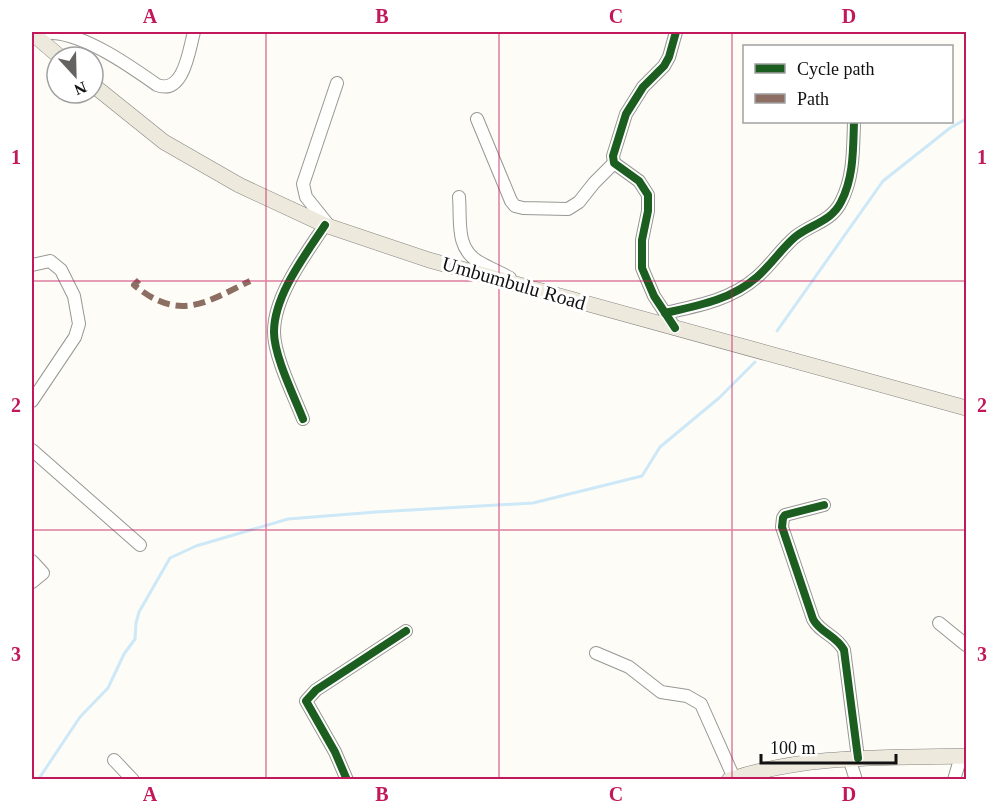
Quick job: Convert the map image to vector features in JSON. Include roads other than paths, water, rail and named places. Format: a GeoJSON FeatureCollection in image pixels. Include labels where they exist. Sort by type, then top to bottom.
{"type":"FeatureCollection","features":[{"type":"Feature","properties":{"kind":"main road"},"geometry":{"type":"LineString","coordinates":[[33,34],[46,45]]}},
{"type":"Feature","properties":{"kind":"main road","name":"Umbumbulu Road"},"geometry":{"type":"LineString","coordinates":[[105,95],[164,142],[239,185],[328,226],[383,246],[966,408]]}},
{"type":"Feature","properties":{"kind":"main road"},"geometry":{"type":"LineString","coordinates":[[732,779],[785,765],[817,760],[964,756]]}},
{"type":"Feature","properties":{"kind":"street"},"geometry":{"type":"LineString","coordinates":[[33,34],[51,33],[79,40],[103,51],[157,85],[166,87],[173,85],[180,76],[194,32]]}},
{"type":"Feature","properties":{"kind":"street"},"geometry":{"type":"LineString","coordinates":[[675,328],[645,279],[641,261],[648,195],[639,181],[614,163],[613,152],[626,114],[643,87],[664,66],[673,47],[676,32]]}},
{"type":"Feature","properties":{"kind":"street"},"geometry":{"type":"LineString","coordinates":[[303,420],[278,353],[274,333],[278,310],[301,260],[328,226],[306,197],[303,184],[338,83]]}},
{"type":"Feature","properties":{"kind":"street"},"geometry":{"type":"LineString","coordinates":[[477,119],[511,201],[519,207],[568,209],[579,202],[604,171],[614,163]]}},
{"type":"Feature","properties":{"kind":"street"},"geometry":{"type":"LineString","coordinates":[[664,313],[701,305],[746,286],[768,267],[793,238],[831,216],[842,200],[850,177],[854,123]]}},
{"type":"Feature","properties":{"kind":"street"},"geometry":{"type":"LineString","coordinates":[[459,197],[461,239],[467,253],[520,285]]}},
{"type":"Feature","properties":{"kind":"street"},"geometry":{"type":"LineString","coordinates":[[32,265],[50,261],[61,270],[74,296],[79,324],[75,337],[32,400]]}},
{"type":"Feature","properties":{"kind":"street"},"geometry":{"type":"LineString","coordinates":[[32,450],[140,545]]}},
{"type":"Feature","properties":{"kind":"street"},"geometry":{"type":"LineString","coordinates":[[824,505],[785,514],[782,526],[813,619],[821,629],[835,637],[844,650],[856,780]]}},
{"type":"Feature","properties":{"kind":"street"},"geometry":{"type":"LineString","coordinates":[[32,561],[43,573],[32,582]]}},
{"type":"Feature","properties":{"kind":"street"},"geometry":{"type":"LineString","coordinates":[[939,623],[966,645]]}},
{"type":"Feature","properties":{"kind":"street"},"geometry":{"type":"LineString","coordinates":[[347,780],[335,752],[306,701],[325,684],[406,631]]}},
{"type":"Feature","properties":{"kind":"street"},"geometry":{"type":"LineString","coordinates":[[596,653],[629,667],[662,692],[687,696],[701,704],[732,779]]}},
{"type":"Feature","properties":{"kind":"street"},"geometry":{"type":"LineString","coordinates":[[954,780],[964,756]]}},
{"type":"Feature","properties":{"kind":"street"},"geometry":{"type":"LineString","coordinates":[[114,760],[133,780]]}},
{"type":"Feature","properties":{"kind":"waterway"},"geometry":{"type":"LineString","coordinates":[[777,331],[883,181],[950,128],[966,119]]}},
{"type":"Feature","properties":{"kind":"waterway"},"geometry":{"type":"LineString","coordinates":[[38,780],[80,717],[108,688],[124,654],[135,639],[139,612],[170,558],[196,546],[288,519],[533,503],[642,476],[660,447],[719,398],[755,362]]}}]}
